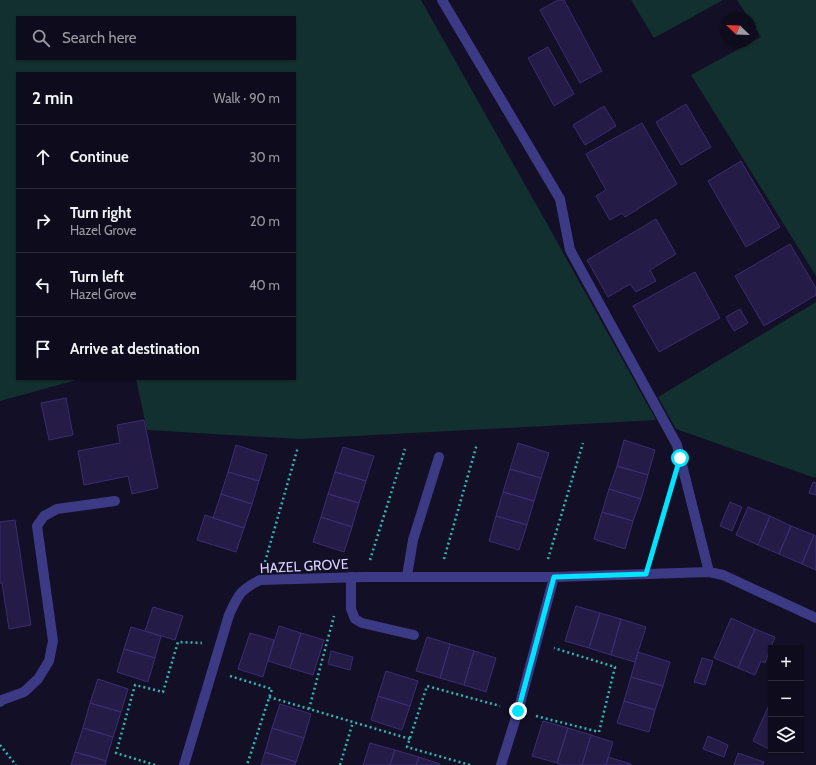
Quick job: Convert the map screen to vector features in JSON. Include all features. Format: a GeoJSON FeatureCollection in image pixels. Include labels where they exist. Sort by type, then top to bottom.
{"type":"FeatureCollection","features":[{"type":"Feature","properties":{"kind":"street"},"geometry":{"type":"LineString","coordinates":[[442,0],[560,199],[570,250],[676,445],[709,572]]}},
{"type":"Feature","properties":{"kind":"street"},"geometry":{"type":"LineString","coordinates":[[407,576],[413,540],[440,457]]}},
{"type":"Feature","properties":{"kind":"street"},"geometry":{"type":"LineString","coordinates":[[0,702],[24,692],[38,679],[49,661],[53,641],[37,526],[44,516],[57,510],[115,501]]}},
{"type":"Feature","properties":{"kind":"street","name":"HAZEL GROVE"},"geometry":{"type":"LineString","coordinates":[[184,765],[229,615],[236,598],[241,592],[260,580],[364,576],[554,577],[709,572],[723,575],[816,618]]}},
{"type":"Feature","properties":{"kind":"street"},"geometry":{"type":"LineString","coordinates":[[351,577],[351,610],[355,619],[362,623],[414,635]]}},
{"type":"Feature","properties":{"kind":"street"},"geometry":{"type":"LineString","coordinates":[[501,765],[518,711],[554,577]]}},
{"type":"Feature","properties":{"kind":"path"},"geometry":{"type":"LineString","coordinates":[[543,577],[583,443]]}},
{"type":"Feature","properties":{"kind":"path"},"geometry":{"type":"LineString","coordinates":[[439,576],[477,444]]}},
{"type":"Feature","properties":{"kind":"path"},"geometry":{"type":"LineString","coordinates":[[260,580],[298,447]]}},
{"type":"Feature","properties":{"kind":"path"},"geometry":{"type":"LineString","coordinates":[[364,576],[404,449]]}},
{"type":"Feature","properties":{"kind":"path"},"geometry":{"type":"LineString","coordinates":[[646,574],[669,494]]}},
{"type":"Feature","properties":{"kind":"path"},"geometry":{"type":"LineString","coordinates":[[309,709],[335,610],[351,610]]}},
{"type":"Feature","properties":{"kind":"path"},"geometry":{"type":"LineString","coordinates":[[155,765],[116,753],[135,685],[162,692],[178,642],[220,643]]}},
{"type":"Feature","properties":{"kind":"path"},"geometry":{"type":"LineString","coordinates":[[470,765],[407,747],[427,686],[599,732],[615,666],[536,643]]}},
{"type":"Feature","properties":{"kind":"path"},"geometry":{"type":"LineString","coordinates":[[212,670],[272,689],[247,765]]}},
{"type":"Feature","properties":{"kind":"path"},"geometry":{"type":"LineString","coordinates":[[269,697],[410,739]]}},
{"type":"Feature","properties":{"kind":"path"},"geometry":{"type":"LineString","coordinates":[[340,765],[353,722]]}},
{"type":"Feature","properties":{"kind":"path"},"geometry":{"type":"LineString","coordinates":[[0,745],[16,765]]}},
{"type":"Feature","properties":{"kind":"green space"},"geometry":{"type":"Polygon","coordinates":[[[0,0],[421,0],[656,420],[300,439],[147,430],[136,380],[296,380],[296,72],[16,72],[16,380],[76,380],[0,401],[0,0]]]}},
{"type":"Feature","properties":{"kind":"green space"},"geometry":{"type":"Polygon","coordinates":[[[631,0],[723,0],[654,38],[631,0]]]}},
{"type":"Feature","properties":{"kind":"green space"},"geometry":{"type":"Polygon","coordinates":[[[737,0],[816,0],[816,276],[691,75],[741,48],[756,48],[756,40],[761,37],[756,29],[756,12],[745,12],[737,0]]]}},
{"type":"Feature","properties":{"kind":"green space"},"geometry":{"type":"Polygon","coordinates":[[[816,302],[815,478],[676,429],[658,397],[816,302]]]}},
{"type":"Feature","properties":{"kind":"building"},"geometry":{"type":"Polygon","coordinates":[[[558,0],[564,0],[602,71],[580,83],[540,10],[558,0]]]}},
{"type":"Feature","properties":{"kind":"building"},"geometry":{"type":"Polygon","coordinates":[[[548,47],[574,94],[554,106],[528,58],[548,47]]]}},
{"type":"Feature","properties":{"kind":"building"},"geometry":{"type":"Polygon","coordinates":[[[686,104],[711,147],[681,165],[656,122],[686,104]]]}},
{"type":"Feature","properties":{"kind":"building"},"geometry":{"type":"Polygon","coordinates":[[[604,106],[616,126],[585,145],[573,125],[604,106]]]}},
{"type":"Feature","properties":{"kind":"building"},"geometry":{"type":"Polygon","coordinates":[[[642,123],[677,184],[625,217],[622,213],[610,220],[596,196],[606,190],[586,154],[642,123]]]}},
{"type":"Feature","properties":{"kind":"building"},"geometry":{"type":"Polygon","coordinates":[[[741,161],[780,227],[746,247],[708,181],[741,161]]]}},
{"type":"Feature","properties":{"kind":"building"},"geometry":{"type":"Polygon","coordinates":[[[656,219],[676,254],[650,270],[656,281],[636,292],[630,284],[608,297],[587,260],[656,219]]]}},
{"type":"Feature","properties":{"kind":"building"},"geometry":{"type":"Polygon","coordinates":[[[790,244],[816,288],[816,295],[764,326],[735,276],[790,244]]]}},
{"type":"Feature","properties":{"kind":"building"},"geometry":{"type":"Polygon","coordinates":[[[695,272],[720,318],[659,352],[633,306],[695,272]]]}},
{"type":"Feature","properties":{"kind":"building"},"geometry":{"type":"Polygon","coordinates":[[[740,309],[748,323],[734,331],[726,317],[740,309]]]}},
{"type":"Feature","properties":{"kind":"building"},"geometry":{"type":"Polygon","coordinates":[[[66,398],[73,435],[49,440],[41,403],[66,398]]]}},
{"type":"Feature","properties":{"kind":"building"},"geometry":{"type":"Polygon","coordinates":[[[144,420],[158,488],[132,494],[128,476],[84,485],[78,451],[120,443],[117,425],[144,420]]]}},
{"type":"Feature","properties":{"kind":"building"},"geometry":{"type":"Polygon","coordinates":[[[624,440],[655,450],[648,475],[617,466],[624,440]]]}},
{"type":"Feature","properties":{"kind":"building"},"geometry":{"type":"Polygon","coordinates":[[[518,443],[549,453],[541,478],[510,469],[518,443]]]}},
{"type":"Feature","properties":{"kind":"building"},"geometry":{"type":"Polygon","coordinates":[[[236,445],[267,455],[259,481],[228,472],[236,445]]]}},
{"type":"Feature","properties":{"kind":"building"},"geometry":{"type":"Polygon","coordinates":[[[343,447],[374,456],[366,481],[335,472],[343,447]]]}},
{"type":"Feature","properties":{"kind":"building"},"geometry":{"type":"Polygon","coordinates":[[[617,466],[648,475],[641,499],[609,489],[617,466]]]}},
{"type":"Feature","properties":{"kind":"building"},"geometry":{"type":"Polygon","coordinates":[[[510,469],[541,478],[534,501],[503,492],[510,469]]]}},
{"type":"Feature","properties":{"kind":"building"},"geometry":{"type":"Polygon","coordinates":[[[228,472],[259,481],[252,504],[221,494],[228,472]]]}},
{"type":"Feature","properties":{"kind":"building"},"geometry":{"type":"Polygon","coordinates":[[[335,472],[366,481],[359,503],[328,494],[335,472]]]}},
{"type":"Feature","properties":{"kind":"building"},"geometry":{"type":"Polygon","coordinates":[[[813,482],[816,483],[816,495],[809,493],[813,482]]]}},
{"type":"Feature","properties":{"kind":"building"},"geometry":{"type":"Polygon","coordinates":[[[609,489],[641,499],[633,521],[602,512],[609,489]]]}},
{"type":"Feature","properties":{"kind":"building"},"geometry":{"type":"Polygon","coordinates":[[[503,492],[534,501],[527,525],[496,516],[503,492]]]}},
{"type":"Feature","properties":{"kind":"building"},"geometry":{"type":"Polygon","coordinates":[[[221,494],[252,504],[244,528],[213,518],[221,494]]]}},
{"type":"Feature","properties":{"kind":"building"},"geometry":{"type":"Polygon","coordinates":[[[328,494],[359,503],[352,527],[321,517],[328,494]]]}},
{"type":"Feature","properties":{"kind":"building"},"geometry":{"type":"Polygon","coordinates":[[[730,502],[742,507],[732,531],[720,526],[730,502]]]}},
{"type":"Feature","properties":{"kind":"building"},"geometry":{"type":"Polygon","coordinates":[[[748,507],[770,516],[758,545],[736,535],[748,507]]]}},
{"type":"Feature","properties":{"kind":"building"},"geometry":{"type":"Polygon","coordinates":[[[602,512],[633,521],[625,549],[594,539],[602,512]]]}},
{"type":"Feature","properties":{"kind":"building"},"geometry":{"type":"Polygon","coordinates":[[[205,515],[244,528],[236,552],[197,540],[205,515]]]}},
{"type":"Feature","properties":{"kind":"building"},"geometry":{"type":"Polygon","coordinates":[[[496,516],[527,525],[519,550],[489,541],[496,516]]]}},
{"type":"Feature","properties":{"kind":"building"},"geometry":{"type":"Polygon","coordinates":[[[770,516],[791,526],[779,554],[758,545],[770,516]]]}},
{"type":"Feature","properties":{"kind":"building"},"geometry":{"type":"Polygon","coordinates":[[[321,517],[352,527],[344,552],[313,542],[321,517]]]}},
{"type":"Feature","properties":{"kind":"building"},"geometry":{"type":"Polygon","coordinates":[[[15,520],[31,625],[9,629],[2,583],[0,583],[0,522],[15,520]]]}},
{"type":"Feature","properties":{"kind":"building"},"geometry":{"type":"Polygon","coordinates":[[[791,526],[814,535],[802,564],[779,554],[791,526]]]}},
{"type":"Feature","properties":{"kind":"building"},"geometry":{"type":"Polygon","coordinates":[[[814,535],[816,536],[816,570],[802,564],[814,535]]]}},
{"type":"Feature","properties":{"kind":"building"},"geometry":{"type":"Polygon","coordinates":[[[576,606],[600,613],[589,648],[565,641],[576,606]]]}},
{"type":"Feature","properties":{"kind":"building"},"geometry":{"type":"Polygon","coordinates":[[[153,607],[183,616],[175,640],[145,631],[153,607]]]}},
{"type":"Feature","properties":{"kind":"building"},"geometry":{"type":"Polygon","coordinates":[[[600,613],[621,619],[611,655],[589,648],[600,613]]]}},
{"type":"Feature","properties":{"kind":"building"},"geometry":{"type":"Polygon","coordinates":[[[731,618],[755,629],[738,668],[714,658],[731,618]]]}},
{"type":"Feature","properties":{"kind":"building"},"geometry":{"type":"Polygon","coordinates":[[[621,619],[646,627],[635,662],[611,655],[621,619]]]}},
{"type":"Feature","properties":{"kind":"building"},"geometry":{"type":"Polygon","coordinates":[[[279,626],[301,633],[290,668],[268,661],[279,626]]]}},
{"type":"Feature","properties":{"kind":"building"},"geometry":{"type":"Polygon","coordinates":[[[131,627],[161,636],[155,658],[124,649],[131,627]]]}},
{"type":"Feature","properties":{"kind":"building"},"geometry":{"type":"Polygon","coordinates":[[[755,629],[775,637],[772,645],[768,645],[768,655],[765,663],[761,661],[755,675],[738,668],[755,629]]]}},
{"type":"Feature","properties":{"kind":"building"},"geometry":{"type":"Polygon","coordinates":[[[250,633],[274,640],[263,677],[238,669],[250,633]]]}},
{"type":"Feature","properties":{"kind":"building"},"geometry":{"type":"Polygon","coordinates":[[[301,633],[324,640],[313,675],[290,668],[301,633]]]}},
{"type":"Feature","properties":{"kind":"building"},"geometry":{"type":"Polygon","coordinates":[[[427,637],[450,644],[440,678],[416,671],[427,637]]]}},
{"type":"Feature","properties":{"kind":"building"},"geometry":{"type":"Polygon","coordinates":[[[450,644],[474,651],[464,685],[440,678],[450,644]]]}},
{"type":"Feature","properties":{"kind":"building"},"geometry":{"type":"Polygon","coordinates":[[[124,649],[155,658],[148,682],[117,672],[124,649]]]}},
{"type":"Feature","properties":{"kind":"building"},"geometry":{"type":"Polygon","coordinates":[[[331,651],[353,657],[350,670],[328,664],[331,651]]]}},
{"type":"Feature","properties":{"kind":"building"},"geometry":{"type":"Polygon","coordinates":[[[474,651],[496,658],[486,692],[464,685],[474,651]]]}},
{"type":"Feature","properties":{"kind":"building"},"geometry":{"type":"Polygon","coordinates":[[[638,652],[670,662],[663,686],[631,677],[638,652]]]}},
{"type":"Feature","properties":{"kind":"building"},"geometry":{"type":"Polygon","coordinates":[[[702,658],[713,661],[705,685],[694,682],[702,658]]]}},
{"type":"Feature","properties":{"kind":"building"},"geometry":{"type":"Polygon","coordinates":[[[386,671],[418,681],[410,706],[378,696],[386,671]]]}},
{"type":"Feature","properties":{"kind":"building"},"geometry":{"type":"Polygon","coordinates":[[[631,677],[663,686],[655,710],[624,701],[631,677]]]}},
{"type":"Feature","properties":{"kind":"building"},"geometry":{"type":"Polygon","coordinates":[[[98,679],[128,689],[121,712],[90,703],[98,679]]]}},
{"type":"Feature","properties":{"kind":"building"},"geometry":{"type":"Polygon","coordinates":[[[378,696],[410,706],[402,730],[371,720],[378,696]]]}},
{"type":"Feature","properties":{"kind":"building"},"geometry":{"type":"Polygon","coordinates":[[[624,701],[655,710],[649,732],[617,723],[624,701]]]}},
{"type":"Feature","properties":{"kind":"building"},"geometry":{"type":"Polygon","coordinates":[[[90,703],[121,712],[113,737],[83,728],[90,703]]]}},
{"type":"Feature","properties":{"kind":"building"},"geometry":{"type":"Polygon","coordinates":[[[280,704],[311,714],[304,738],[272,728],[280,704]]]}},
{"type":"Feature","properties":{"kind":"building"},"geometry":{"type":"Polygon","coordinates":[[[768,707],[768,748],[753,741],[768,707]]]}},
{"type":"Feature","properties":{"kind":"building"},"geometry":{"type":"Polygon","coordinates":[[[543,721],[568,728],[557,763],[532,756],[543,721]]]}},
{"type":"Feature","properties":{"kind":"building"},"geometry":{"type":"Polygon","coordinates":[[[83,728],[113,737],[106,761],[75,752],[83,728]]]}},
{"type":"Feature","properties":{"kind":"building"},"geometry":{"type":"Polygon","coordinates":[[[272,728],[304,738],[296,762],[265,752],[272,728]]]}},
{"type":"Feature","properties":{"kind":"building"},"geometry":{"type":"Polygon","coordinates":[[[568,728],[591,735],[582,765],[562,765],[557,763],[568,728]]]}},
{"type":"Feature","properties":{"kind":"building"},"geometry":{"type":"Polygon","coordinates":[[[591,735],[613,742],[606,765],[582,765],[591,735]]]}},
{"type":"Feature","properties":{"kind":"building"},"geometry":{"type":"Polygon","coordinates":[[[708,736],[728,745],[724,757],[703,749],[708,736]]]}},
{"type":"Feature","properties":{"kind":"building"},"geometry":{"type":"Polygon","coordinates":[[[370,743],[395,750],[390,765],[363,765],[370,743]]]}},
{"type":"Feature","properties":{"kind":"building"},"geometry":{"type":"Polygon","coordinates":[[[395,750],[419,757],[416,765],[390,765],[395,750]]]}},
{"type":"Feature","properties":{"kind":"building"},"geometry":{"type":"Polygon","coordinates":[[[75,752],[106,761],[105,765],[71,765],[75,752]]]}},
{"type":"Feature","properties":{"kind":"building"},"geometry":{"type":"Polygon","coordinates":[[[265,752],[296,762],[295,765],[261,765],[265,752]]]}},
{"type":"Feature","properties":{"kind":"building"},"geometry":{"type":"Polygon","coordinates":[[[738,753],[764,762],[763,765],[734,765],[738,753]]]}},
{"type":"Feature","properties":{"kind":"building"},"geometry":{"type":"Polygon","coordinates":[[[419,757],[440,764],[440,765],[416,765],[419,757]]]}},
{"type":"Feature","properties":{"kind":"building"},"geometry":{"type":"Polygon","coordinates":[[[608,757],[631,764],[631,765],[606,765],[608,757]]]}},
{"type":"Feature","properties":{"kind":"route"},"geometry":{"type":"LineString","coordinates":[[518,711],[554,577],[646,574],[680,458]]}}]}
